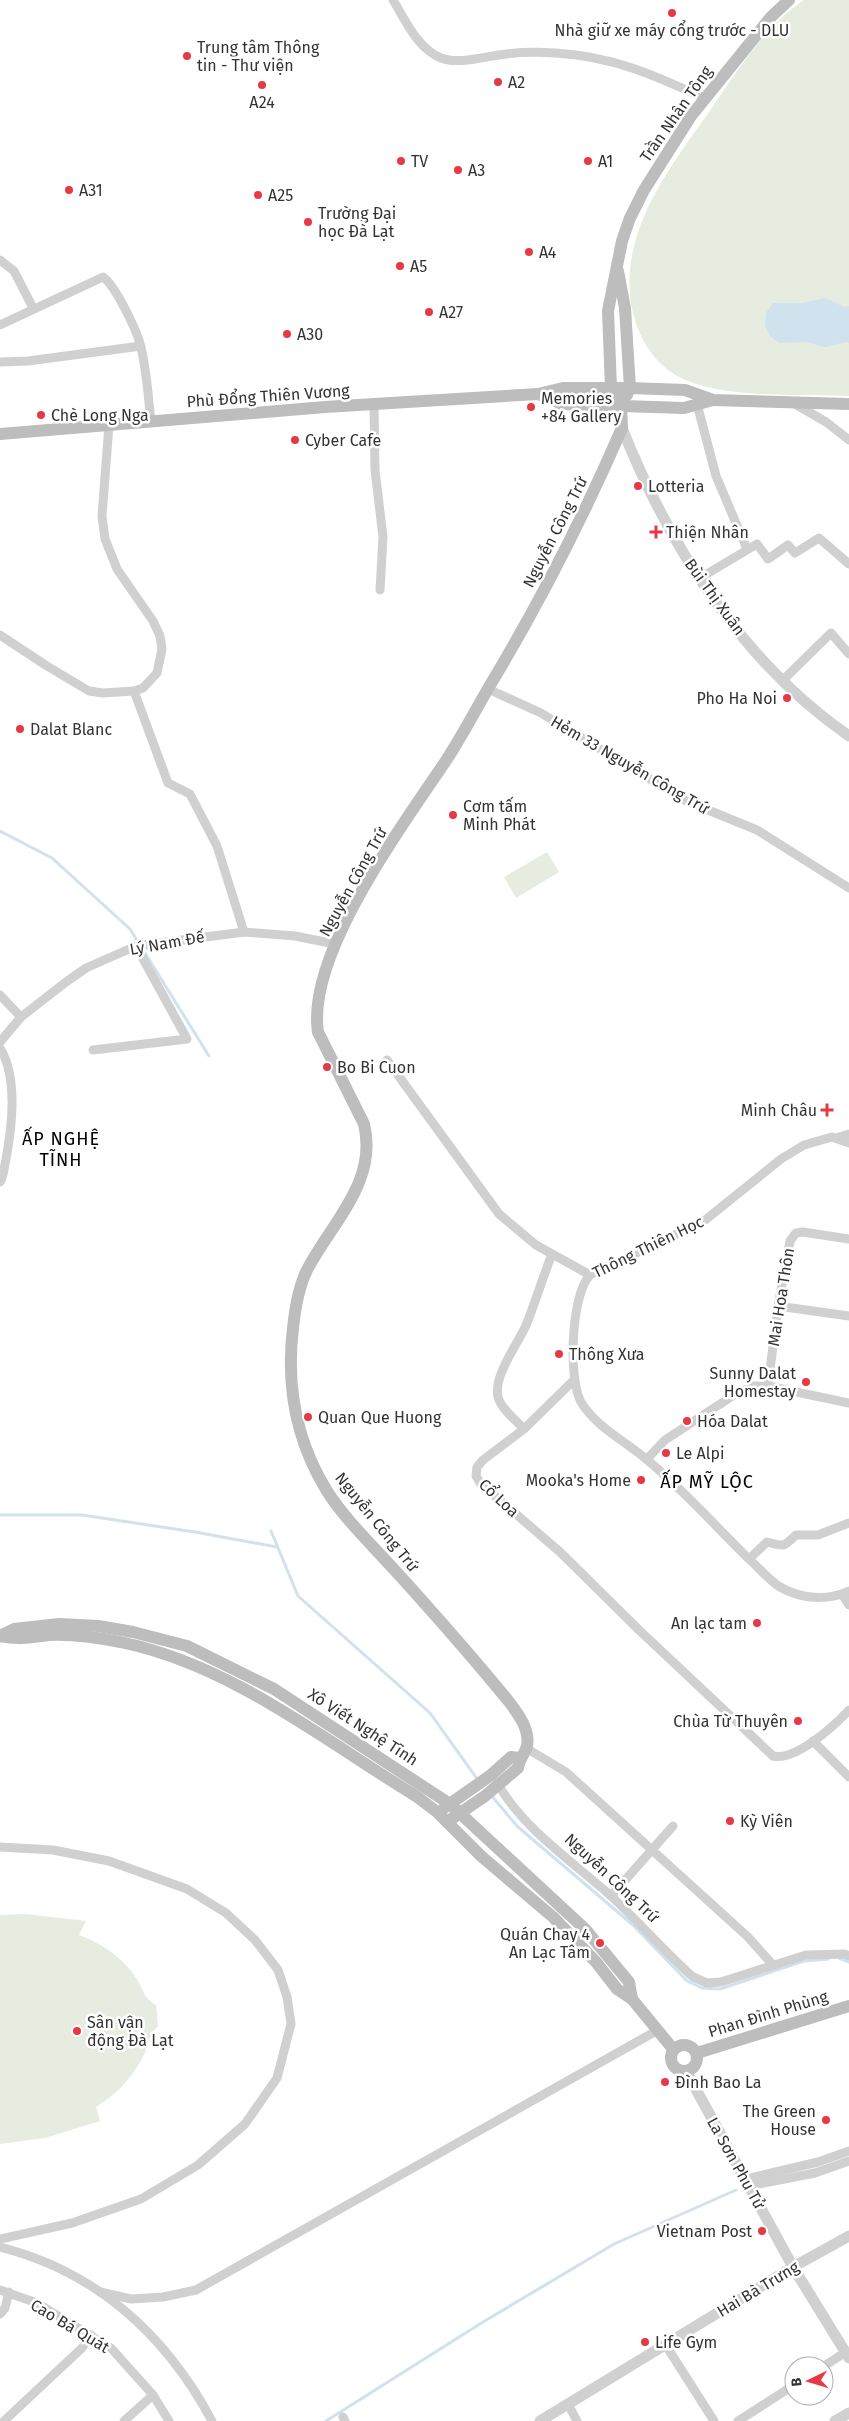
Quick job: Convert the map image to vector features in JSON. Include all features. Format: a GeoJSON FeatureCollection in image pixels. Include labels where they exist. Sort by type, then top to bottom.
{"type":"FeatureCollection","features":[{"type":"Feature","properties":{"kind":"main road","name":"Trần Nhân Tông"},"geometry":{"type":"LineString","coordinates":[[611,388],[608,311],[617,264],[630,218],[644,190],[704,98],[770,17],[789,0]]}},
{"type":"Feature","properties":{"kind":"main road","name":"Trần Nhân Tông"},"geometry":{"type":"LineString","coordinates":[[617,264],[625,308],[630,388]]}},
{"type":"Feature","properties":{"kind":"main road","name":"Phù Đổng Thiên Vương"},"geometry":{"type":"LineString","coordinates":[[0,434],[374,404],[538,394],[563,388],[685,390],[713,400]]}},
{"type":"Feature","properties":{"kind":"main road"},"geometry":{"type":"LineString","coordinates":[[611,388],[622,406]]}},
{"type":"Feature","properties":{"kind":"main road"},"geometry":{"type":"LineString","coordinates":[[622,428],[622,406],[630,388]]}},
{"type":"Feature","properties":{"kind":"main road","name":"Phù Đổng Thiên Vương"},"geometry":{"type":"LineString","coordinates":[[538,394],[562,404],[684,408],[713,400]]}},
{"type":"Feature","properties":{"kind":"main road"},"geometry":{"type":"LineString","coordinates":[[713,400],[795,404],[849,404]]}},
{"type":"Feature","properties":{"kind":"main road","name":"Nguyễn Công Trứ"},"geometry":{"type":"LineString","coordinates":[[523,1753],[525,1728],[510,1702],[328,1491],[305,1448],[296,1422],[290,1378],[290,1358],[294,1312],[302,1283],[315,1254],[350,1201],[364,1173],[368,1156],[368,1140],[364,1124],[318,1032],[316,1018],[318,996],[335,944],[350,913],[397,834],[449,757],[571,542],[622,428]]}},
{"type":"Feature","properties":{"kind":"main road","name":"Xô Viết Nghệ Tĩnh"},"geometry":{"type":"LineString","coordinates":[[0,1636],[14,1628],[59,1624],[98,1626],[133,1632],[188,1646],[274,1689],[450,1804],[586,1930],[629,1982],[632,1999]]}},
{"type":"Feature","properties":{"kind":"main road","name":"Xô Viết Nghệ Tĩnh"},"geometry":{"type":"LineString","coordinates":[[0,1636],[17,1640],[50,1635],[90,1637],[124,1643],[179,1658],[266,1701],[416,1796],[437,1812],[481,1856],[553,1917],[596,1962],[617,1989],[632,1999],[674,2049]]}},
{"type":"Feature","properties":{"kind":"main road"},"geometry":{"type":"LineString","coordinates":[[437,1812],[491,1775],[511,1758],[523,1753]]}},
{"type":"Feature","properties":{"kind":"main road"},"geometry":{"type":"LineString","coordinates":[[447,1822],[499,1786],[518,1768],[523,1753]]}},
{"type":"Feature","properties":{"kind":"main road","name":"Phan Đình Phùng"},"geometry":{"type":"LineString","coordinates":[[696,2053],[849,2006]]}},
{"type":"Feature","properties":{"kind":"main road"},"geometry":{"type":"LineString","coordinates":[[686,2045],[696,2053],[696,2063],[686,2071],[677,2069],[671,2062],[674,2049],[677,2046],[686,2045]]}},
{"type":"Feature","properties":{"kind":"street"},"geometry":{"type":"LineString","coordinates":[[393,0],[414,36],[428,50],[442,58],[452,60],[508,54],[556,53],[614,60],[704,98]]}},
{"type":"Feature","properties":{"kind":"street"},"geometry":{"type":"LineString","coordinates":[[0,260],[14,271],[33,308]]}},
{"type":"Feature","properties":{"kind":"street"},"geometry":{"type":"LineString","coordinates":[[0,325],[103,277],[109,281],[120,300],[141,346],[151,421]]}},
{"type":"Feature","properties":{"kind":"street"},"geometry":{"type":"LineString","coordinates":[[0,362],[28,361],[141,346]]}},
{"type":"Feature","properties":{"kind":"street"},"geometry":{"type":"LineString","coordinates":[[374,404],[375,470],[383,537],[380,590]]}},
{"type":"Feature","properties":{"kind":"street"},"geometry":{"type":"LineString","coordinates":[[697,404],[716,476],[747,549]]}},
{"type":"Feature","properties":{"kind":"street"},"geometry":{"type":"LineString","coordinates":[[795,404],[837,429],[849,440]]}},
{"type":"Feature","properties":{"kind":"street"},"geometry":{"type":"LineString","coordinates":[[0,635],[89,691],[102,694],[134,691],[143,688],[158,673],[162,649],[153,621],[117,569],[105,539],[102,516],[109,425]]}},
{"type":"Feature","properties":{"kind":"street","name":"Bùi Thị Xuân"},"geometry":{"type":"LineString","coordinates":[[622,428],[663,520],[700,578],[755,651],[782,681],[829,722],[849,736]]}},
{"type":"Feature","properties":{"kind":"street"},"geometry":{"type":"LineString","coordinates":[[700,578],[757,544],[768,559],[788,545],[795,553],[819,538],[849,564]]}},
{"type":"Feature","properties":{"kind":"street"},"geometry":{"type":"LineString","coordinates":[[782,681],[831,633],[849,654]]}},
{"type":"Feature","properties":{"kind":"street","name":"Hẻm 33 Nguyễn Công Trứ"},"geometry":{"type":"LineString","coordinates":[[488,689],[541,713],[686,801],[757,830],[849,888]]}},
{"type":"Feature","properties":{"kind":"street"},"geometry":{"type":"LineString","coordinates":[[134,691],[168,783],[190,794],[217,846],[244,932]]}},
{"type":"Feature","properties":{"kind":"street","name":"Lý Nam Đế"},"geometry":{"type":"LineString","coordinates":[[0,1042],[21,1017],[86,968],[136,946],[244,932],[295,936],[335,944]]}},
{"type":"Feature","properties":{"kind":"street"},"geometry":{"type":"LineString","coordinates":[[93,1050],[187,1039],[136,946]]}},
{"type":"Feature","properties":{"kind":"street"},"geometry":{"type":"LineString","coordinates":[[0,995],[21,1017]]}},
{"type":"Feature","properties":{"kind":"street"},"geometry":{"type":"LineString","coordinates":[[0,1048],[6,1062],[12,1091],[9,1142],[0,1182]]}},
{"type":"Feature","properties":{"kind":"street"},"geometry":{"type":"LineString","coordinates":[[387,1060],[496,1210],[518,1232],[590,1275]]}},
{"type":"Feature","properties":{"kind":"street","name":"Thông Thiên Học"},"geometry":{"type":"LineString","coordinates":[[573,1381],[577,1301],[583,1281],[590,1275],[704,1221],[791,1152],[816,1140],[836,1138],[849,1134]]}},
{"type":"Feature","properties":{"kind":"street"},"geometry":{"type":"LineString","coordinates":[[836,1138],[849,1143]]}},
{"type":"Feature","properties":{"kind":"street","name":"Mai Hoa Thôn"},"geometry":{"type":"LineString","coordinates":[[768,1386],[778,1306],[790,1241],[796,1233],[803,1232],[849,1239]]}},
{"type":"Feature","properties":{"kind":"street"},"geometry":{"type":"LineString","coordinates":[[524,1429],[503,1408],[498,1399],[497,1391],[500,1378],[526,1324],[552,1254]]}},
{"type":"Feature","properties":{"kind":"street"},"geometry":{"type":"LineString","coordinates":[[778,1306],[849,1316]]}},
{"type":"Feature","properties":{"kind":"street"},"geometry":{"type":"LineString","coordinates":[[573,1381],[581,1402],[594,1418],[647,1459],[749,1559],[781,1587],[804,1596],[828,1597],[845,1593],[849,1605]]}},
{"type":"Feature","properties":{"kind":"street","name":"Cổ Loa"},"geometry":{"type":"LineString","coordinates":[[573,1381],[524,1429],[483,1460],[477,1467],[476,1476],[481,1484],[560,1552],[769,1753],[779,1757],[788,1756],[813,1741],[849,1710]]}},
{"type":"Feature","properties":{"kind":"street"},"geometry":{"type":"LineString","coordinates":[[647,1459],[665,1440],[734,1395],[753,1386],[768,1386],[849,1403]]}},
{"type":"Feature","properties":{"kind":"street"},"geometry":{"type":"LineString","coordinates":[[749,1559],[767,1542],[782,1546],[788,1544],[796,1535],[818,1535],[849,1523]]}},
{"type":"Feature","properties":{"kind":"street"},"geometry":{"type":"LineString","coordinates":[[813,1741],[849,1777]]}},
{"type":"Feature","properties":{"kind":"street"},"geometry":{"type":"LineString","coordinates":[[523,1753],[566,1772],[748,1937],[772,1964]]}},
{"type":"Feature","properties":{"kind":"street","name":"Nguyễn Công Trứ"},"geometry":{"type":"LineString","coordinates":[[499,1786],[510,1805],[536,1831],[612,1896],[693,1977],[707,1983],[722,1982],[806,1954],[845,1954],[849,1956]]}},
{"type":"Feature","properties":{"kind":"street"},"geometry":{"type":"LineString","coordinates":[[612,1896],[673,1826]]}},
{"type":"Feature","properties":{"kind":"street"},"geometry":{"type":"LineString","coordinates":[[0,1847],[54,1850],[109,1860],[187,1889],[226,1913],[255,1940],[278,1970],[287,1997],[291,2024],[277,2078],[245,2124],[198,2165],[141,2199],[72,2223],[0,2238]]}},
{"type":"Feature","properties":{"kind":"street"},"geometry":{"type":"LineString","coordinates":[[100,2292],[131,2299],[163,2297],[196,2290],[658,2030]]}},
{"type":"Feature","properties":{"kind":"street","name":"La Sơn Phu Tử"},"geometry":{"type":"LineString","coordinates":[[686,2071],[794,2267],[847,2355]]}},
{"type":"Feature","properties":{"kind":"street"},"geometry":{"type":"LineString","coordinates":[[748,2183],[849,2152]]}},
{"type":"Feature","properties":{"kind":"street"},"geometry":{"type":"LineString","coordinates":[[748,2183],[815,2173],[849,2161]]}},
{"type":"Feature","properties":{"kind":"street","name":"Hai Bà Trưng"},"geometry":{"type":"LineString","coordinates":[[540,2421],[665,2344],[849,2236]]}},
{"type":"Feature","properties":{"kind":"street"},"geometry":{"type":"LineString","coordinates":[[0,2247],[26,2253],[66,2270],[100,2292],[144,2326],[182,2375],[212,2421]]}},
{"type":"Feature","properties":{"kind":"street"},"geometry":{"type":"LineString","coordinates":[[0,2314],[5,2308],[4,2291]]}},
{"type":"Feature","properties":{"kind":"street","name":"Cao Bá Quát"},"geometry":{"type":"LineString","coordinates":[[4,2291],[37,2303],[111,2348],[153,2395],[169,2421]]}},
{"type":"Feature","properties":{"kind":"street"},"geometry":{"type":"LineString","coordinates":[[4,2421],[82,2348],[91,2335]]}},
{"type":"Feature","properties":{"kind":"street"},"geometry":{"type":"LineString","coordinates":[[665,2344],[714,2421]]}},
{"type":"Feature","properties":{"kind":"street"},"geometry":{"type":"LineString","coordinates":[[834,2361],[847,2355]]}},
{"type":"Feature","properties":{"kind":"street"},"geometry":{"type":"LineString","coordinates":[[738,2421],[784,2391]]}},
{"type":"Feature","properties":{"kind":"street"},"geometry":{"type":"LineString","coordinates":[[124,2421],[153,2395]]}},
{"type":"Feature","properties":{"kind":"street"},"geometry":{"type":"LineString","coordinates":[[568,2404],[577,2421]]}},
{"type":"Feature","properties":{"kind":"street"},"geometry":{"type":"LineString","coordinates":[[835,2421],[849,2413]]}},
{"type":"Feature","properties":{"kind":"shaded area"},"geometry":{"type":"Polygon","coordinates":[[[804,0],[849,0],[849,396],[757,394],[709,387],[688,381],[671,372],[657,360],[642,339],[633,313],[629,285],[632,257],[639,230],[663,180],[731,79],[753,50],[776,23],[804,0]]]}},
{"type":"Feature","properties":{"kind":"shaded area"},"geometry":{"type":"Polygon","coordinates":[[[547,852],[559,872],[516,898],[504,877],[547,852]]]}},
{"type":"Feature","properties":{"kind":"shaded area","name":"Sân vận động Đà Lạt"},"geometry":{"type":"Polygon","coordinates":[[[25,1914],[86,1921],[79,1935],[105,1947],[126,1965],[138,1981],[146,1997],[156,2005],[158,2026],[150,2037],[143,2057],[134,2072],[111,2097],[96,2107],[100,2121],[45,2138],[0,2144],[0,1915],[25,1914]]]}},
{"type":"Feature","properties":{"kind":"water"},"geometry":{"type":"Polygon","coordinates":[[[825,298],[844,307],[849,306],[849,343],[826,347],[805,342],[779,343],[770,336],[765,325],[766,313],[773,303],[802,303],[825,298]]]}},
{"type":"Feature","properties":{"kind":"waterway"},"geometry":{"type":"LineString","coordinates":[[0,831],[52,858],[130,929],[138,942]]}},
{"type":"Feature","properties":{"kind":"waterway"},"geometry":{"type":"LineString","coordinates":[[145,953],[209,1056]]}},
{"type":"Feature","properties":{"kind":"waterway"},"geometry":{"type":"LineString","coordinates":[[0,1515],[82,1515],[195,1532],[277,1547]]}},
{"type":"Feature","properties":{"kind":"waterway"},"geometry":{"type":"LineString","coordinates":[[271,1531],[298,1596],[430,1713],[478,1780]]}},
{"type":"Feature","properties":{"kind":"waterway"},"geometry":{"type":"LineString","coordinates":[[490,1794],[518,1827],[633,1925],[687,1981],[702,1988],[720,1989],[804,1961],[828,1959]]}},
{"type":"Feature","properties":{"kind":"waterway"},"geometry":{"type":"LineString","coordinates":[[839,1958],[849,1962]]}},
{"type":"Feature","properties":{"kind":"waterway"},"geometry":{"type":"LineString","coordinates":[[326,2421],[483,2322],[614,2244],[736,2190]]}},
{"type":"Feature","properties":{"kind":"place","name":"Nhà giữ xe máy cổng trước - DLU"},"geometry":{"type":"Point","coordinates":[672,13]}},
{"type":"Feature","properties":{"kind":"place","name":"Trung tâm Thông tin - Thư viện"},"geometry":{"type":"Point","coordinates":[187,56]}},
{"type":"Feature","properties":{"kind":"place","name":"A2"},"geometry":{"type":"Point","coordinates":[498,82]}},
{"type":"Feature","properties":{"kind":"place","name":"A24"},"geometry":{"type":"Point","coordinates":[262,85]}},
{"type":"Feature","properties":{"kind":"place","name":"TV"},"geometry":{"type":"Point","coordinates":[401,161]}},
{"type":"Feature","properties":{"kind":"place","name":"A1"},"geometry":{"type":"Point","coordinates":[588,161]}},
{"type":"Feature","properties":{"kind":"place","name":"A3"},"geometry":{"type":"Point","coordinates":[458,170]}},
{"type":"Feature","properties":{"kind":"place","name":"A31"},"geometry":{"type":"Point","coordinates":[69,190]}},
{"type":"Feature","properties":{"kind":"place","name":"A25"},"geometry":{"type":"Point","coordinates":[258,195]}},
{"type":"Feature","properties":{"kind":"place","name":"Trường Đại học Đà Lạt"},"geometry":{"type":"Point","coordinates":[308,222]}},
{"type":"Feature","properties":{"kind":"place","name":"A4"},"geometry":{"type":"Point","coordinates":[529,252]}},
{"type":"Feature","properties":{"kind":"place","name":"A5"},"geometry":{"type":"Point","coordinates":[400,266]}},
{"type":"Feature","properties":{"kind":"place","name":"A27"},"geometry":{"type":"Point","coordinates":[429,312]}},
{"type":"Feature","properties":{"kind":"place","name":"A30"},"geometry":{"type":"Point","coordinates":[287,334]}},
{"type":"Feature","properties":{"kind":"place","name":"Memories +84 Gallery"},"geometry":{"type":"Point","coordinates":[531,407]}},
{"type":"Feature","properties":{"kind":"place","name":"Chè Long Nga"},"geometry":{"type":"Point","coordinates":[41,415]}},
{"type":"Feature","properties":{"kind":"place","name":"Cyber Cafe"},"geometry":{"type":"Point","coordinates":[295,440]}},
{"type":"Feature","properties":{"kind":"place","name":"Lotteria"},"geometry":{"type":"Point","coordinates":[638,486]}},
{"type":"Feature","properties":{"kind":"place","name":"Thiện Nhân"},"geometry":{"type":"Point","coordinates":[656,532]}},
{"type":"Feature","properties":{"kind":"place","name":"Pho Ha Noi"},"geometry":{"type":"Point","coordinates":[787,698]}},
{"type":"Feature","properties":{"kind":"place","name":"Dalat Blanc"},"geometry":{"type":"Point","coordinates":[20,729]}},
{"type":"Feature","properties":{"kind":"place","name":"Cơm tấm Minh Phát"},"geometry":{"type":"Point","coordinates":[453,815]}},
{"type":"Feature","properties":{"kind":"place","name":"Bo Bi Cuon"},"geometry":{"type":"Point","coordinates":[327,1067]}},
{"type":"Feature","properties":{"kind":"place","name":"Minh Châu"},"geometry":{"type":"Point","coordinates":[827,1110]}},
{"type":"Feature","properties":{"kind":"place","name":"Thông Xưa"},"geometry":{"type":"Point","coordinates":[559,1354]}},
{"type":"Feature","properties":{"kind":"place","name":"Sunny Dalat Homestay"},"geometry":{"type":"Point","coordinates":[806,1382]}},
{"type":"Feature","properties":{"kind":"place","name":"Quan Que Huong"},"geometry":{"type":"Point","coordinates":[308,1417]}},
{"type":"Feature","properties":{"kind":"place","name":"Hóa Dalat"},"geometry":{"type":"Point","coordinates":[687,1421]}},
{"type":"Feature","properties":{"kind":"place","name":"Le Alpi"},"geometry":{"type":"Point","coordinates":[666,1453]}},
{"type":"Feature","properties":{"kind":"place","name":"Mooka's Home"},"geometry":{"type":"Point","coordinates":[641,1480]}},
{"type":"Feature","properties":{"kind":"place","name":"An lạc tam"},"geometry":{"type":"Point","coordinates":[757,1623]}},
{"type":"Feature","properties":{"kind":"place","name":"Chùa Từ Thuyên"},"geometry":{"type":"Point","coordinates":[798,1721]}},
{"type":"Feature","properties":{"kind":"place","name":"Kỳ Viên"},"geometry":{"type":"Point","coordinates":[730,1821]}},
{"type":"Feature","properties":{"kind":"place","name":"Quán Chay 4 An Lạc Tâm"},"geometry":{"type":"Point","coordinates":[600,1943]}},
{"type":"Feature","properties":{"kind":"place","name":"Sân vận động Đà Lạt"},"geometry":{"type":"Point","coordinates":[77,2031]}},
{"type":"Feature","properties":{"kind":"place","name":"Đình Bao La"},"geometry":{"type":"Point","coordinates":[665,2082]}},
{"type":"Feature","properties":{"kind":"place","name":"The Green House"},"geometry":{"type":"Point","coordinates":[826,2120]}},
{"type":"Feature","properties":{"kind":"place","name":"Vietnam Post"},"geometry":{"type":"Point","coordinates":[762,2231]}},
{"type":"Feature","properties":{"kind":"place","name":"Life Gym"},"geometry":{"type":"Point","coordinates":[645,2342]}},
{"type":"Feature","properties":{"kind":"district","name":"ẤP NGHỆ TĨNH"},"geometry":{"type":"Point","coordinates":[61,1149]}},
{"type":"Feature","properties":{"kind":"district","name":"ẤP MỸ LỘC"},"geometry":{"type":"Point","coordinates":[707,1482]}}]}
